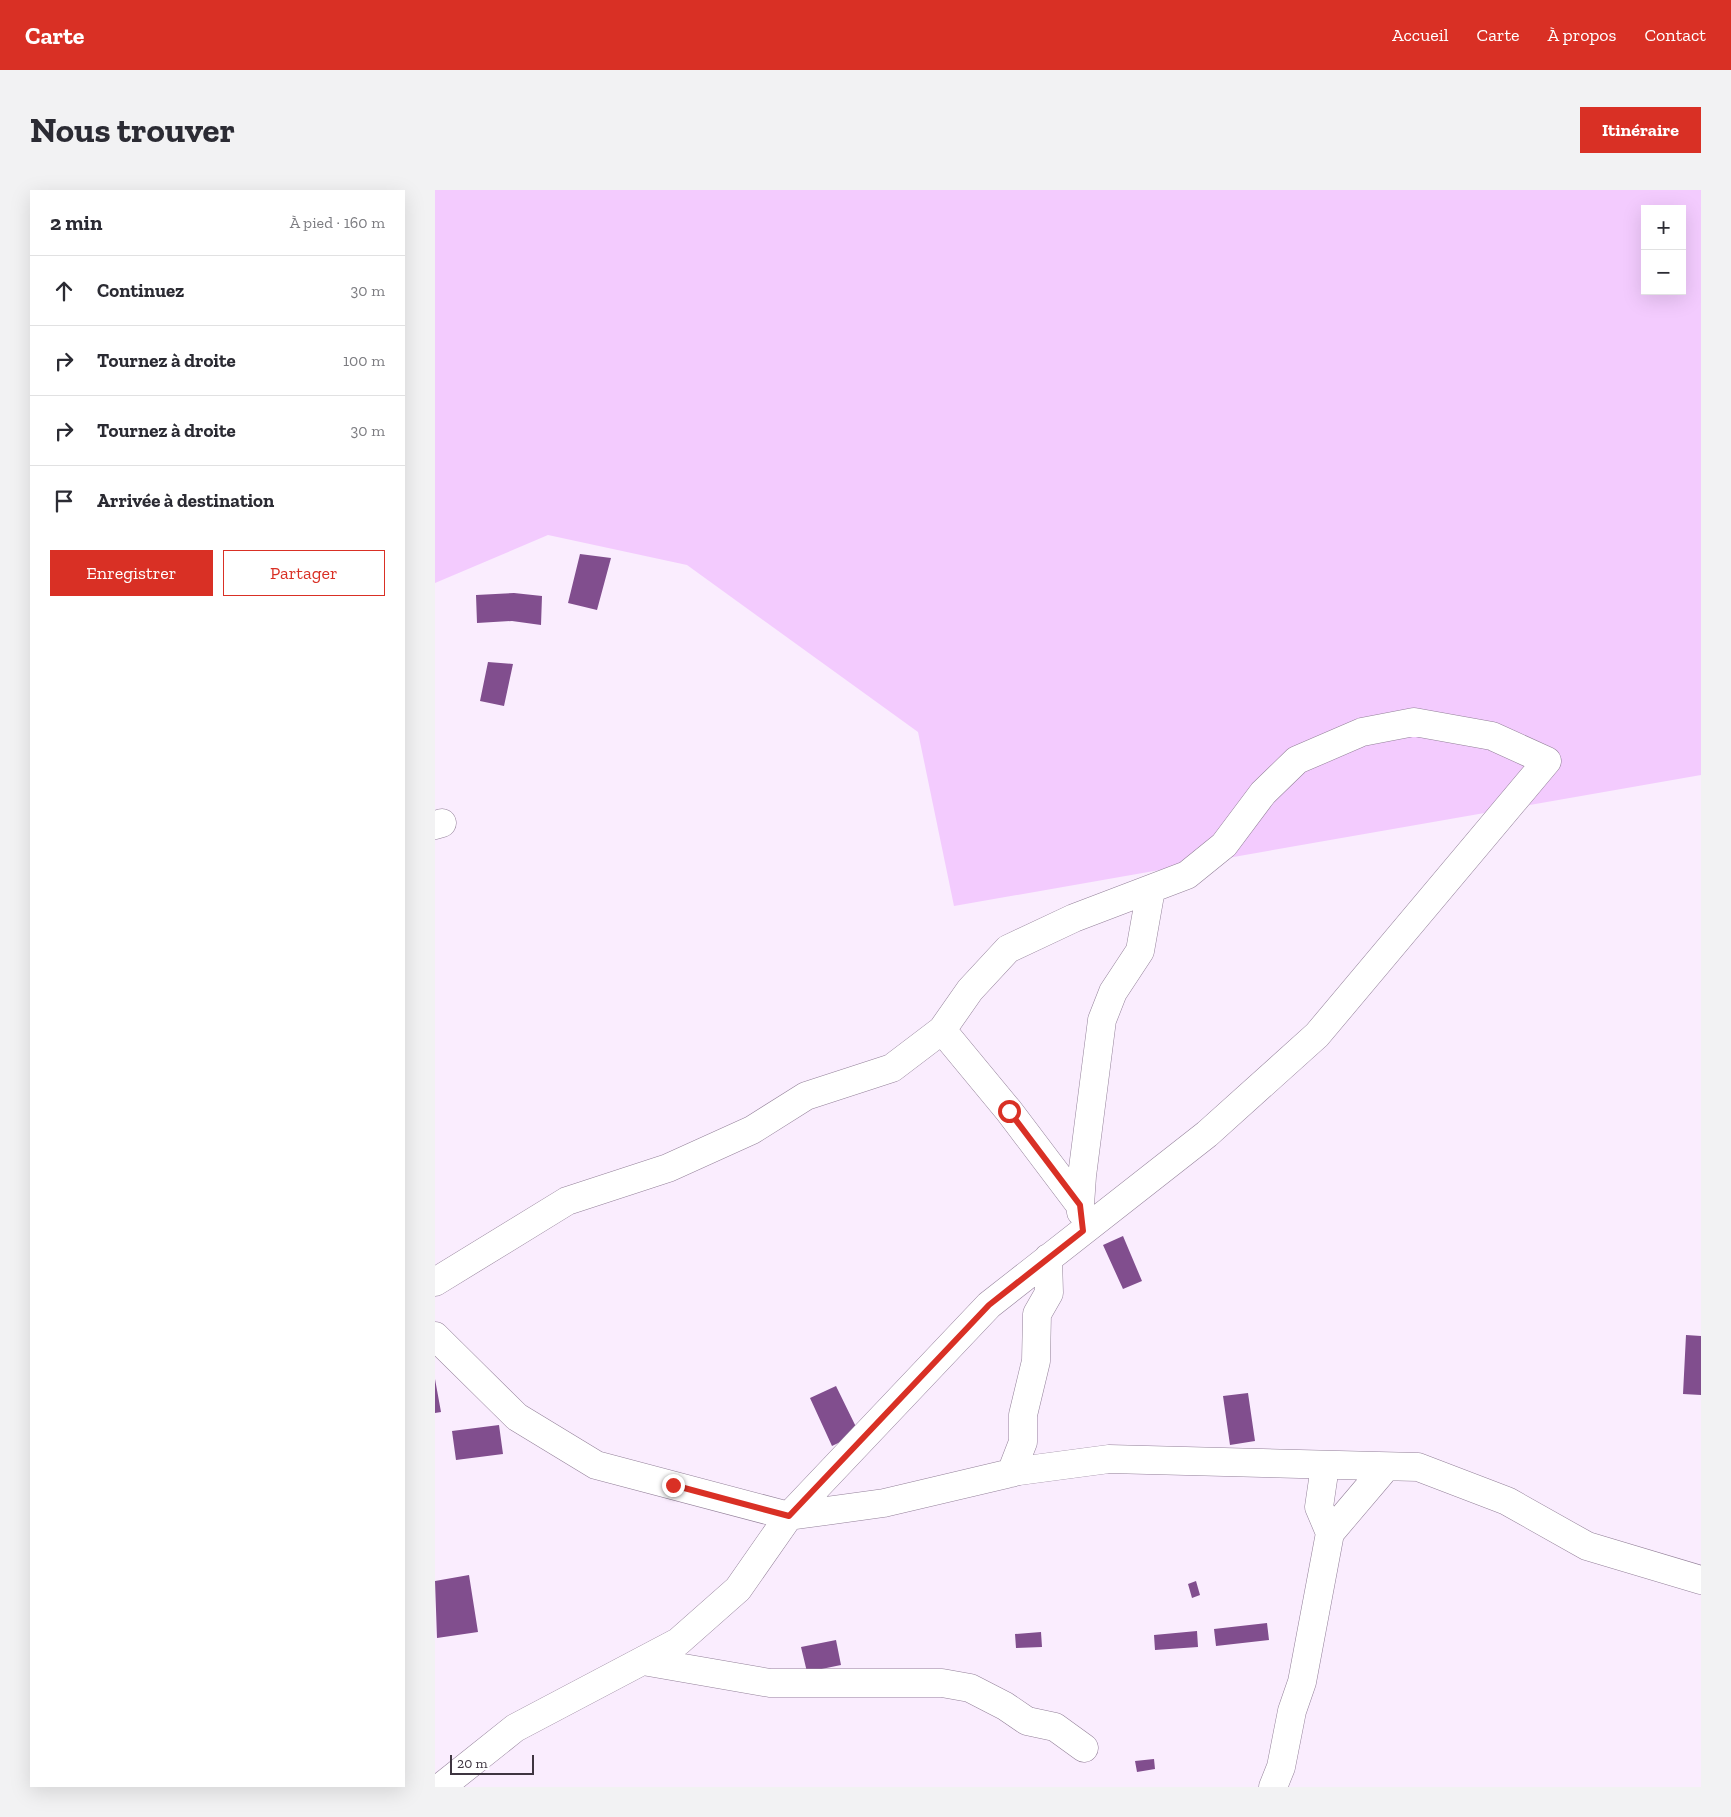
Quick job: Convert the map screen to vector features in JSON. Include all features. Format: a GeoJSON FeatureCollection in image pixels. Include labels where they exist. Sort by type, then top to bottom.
{"type":"FeatureCollection","features":[{"type":"Feature","properties":{"kind":"street"},"geometry":{"type":"LineString","coordinates":[[435,1282],[567,1201],[668,1168],[752,1130],[806,1096],[892,1068],[943,1030],[970,990],[1008,949],[1073,918],[1187,875],[1224,845],[1263,793],[1297,760],[1362,732],[1414,722],[1492,736],[1547,761],[1317,1035],[1207,1134],[1081,1218],[1048,1258],[989,1305],[789,1516],[738,1589],[678,1642],[515,1728],[441,1787]]}},
{"type":"Feature","properties":{"kind":"street"},"geometry":{"type":"LineString","coordinates":[[1081,1218],[1081,1176],[1102,1020],[1113,992],[1140,951],[1151,889]]}},
{"type":"Feature","properties":{"kind":"street"},"geometry":{"type":"LineString","coordinates":[[943,1030],[1009,1111],[1081,1218]]}},
{"type":"Feature","properties":{"kind":"street"},"geometry":{"type":"LineString","coordinates":[[1011,1473],[1023,1442],[1023,1415],[1036,1361],[1037,1314],[1049,1293],[1048,1258]]}},
{"type":"Feature","properties":{"kind":"street"},"geometry":{"type":"LineString","coordinates":[[435,1336],[517,1418],[596,1465],[789,1516],[884,1503],[1011,1473],[1109,1459],[1418,1467],[1507,1501],[1587,1546],[1701,1580]]}},
{"type":"Feature","properties":{"kind":"street"},"geometry":{"type":"LineString","coordinates":[[1325,1466],[1319,1507],[1331,1532]]}},
{"type":"Feature","properties":{"kind":"street"},"geometry":{"type":"LineString","coordinates":[[1273,1787],[1281,1767],[1292,1712],[1303,1682],[1331,1532],[1386,1467]]}},
{"type":"Feature","properties":{"kind":"street"},"geometry":{"type":"LineString","coordinates":[[643,1661],[770,1683],[942,1684],[970,1688],[1005,1706],[1027,1721],[1055,1727],[1084,1748]]}},
{"type":"Feature","properties":{"kind":"shaded area"},"geometry":{"type":"Polygon","coordinates":[[[435,190],[1701,190],[1701,775],[954,906],[918,732],[687,565],[548,535],[435,583],[435,190]]]}},
{"type":"Feature","properties":{"kind":"building"},"geometry":{"type":"Polygon","coordinates":[[[580,554],[611,558],[597,610],[568,603],[580,554]]]}},
{"type":"Feature","properties":{"kind":"building"},"geometry":{"type":"Polygon","coordinates":[[[514,593],[542,596],[541,625],[512,621],[477,623],[476,595],[514,593]]]}},
{"type":"Feature","properties":{"kind":"building"},"geometry":{"type":"Polygon","coordinates":[[[488,662],[513,664],[504,706],[480,701],[488,662]]]}},
{"type":"Feature","properties":{"kind":"building"},"geometry":{"type":"Polygon","coordinates":[[[1123,1236],[1142,1281],[1123,1289],[1103,1245],[1123,1236]]]}},
{"type":"Feature","properties":{"kind":"building"},"geometry":{"type":"Polygon","coordinates":[[[1686,1335],[1701,1336],[1701,1395],[1683,1394],[1686,1335]]]}},
{"type":"Feature","properties":{"kind":"building"},"geometry":{"type":"Polygon","coordinates":[[[435,1379],[441,1412],[435,1413],[435,1379]]]}},
{"type":"Feature","properties":{"kind":"building"},"geometry":{"type":"Polygon","coordinates":[[[836,1386],[859,1433],[832,1446],[810,1398],[836,1386]]]}},
{"type":"Feature","properties":{"kind":"building"},"geometry":{"type":"Polygon","coordinates":[[[1248,1393],[1255,1441],[1230,1445],[1223,1396],[1248,1393]]]}},
{"type":"Feature","properties":{"kind":"building"},"geometry":{"type":"Polygon","coordinates":[[[499,1425],[503,1454],[456,1460],[452,1431],[499,1425]]]}},
{"type":"Feature","properties":{"kind":"building"},"geometry":{"type":"Polygon","coordinates":[[[469,1575],[478,1632],[437,1638],[435,1581],[469,1575]]]}},
{"type":"Feature","properties":{"kind":"building"},"geometry":{"type":"Polygon","coordinates":[[[1196,1581],[1200,1595],[1192,1598],[1188,1584],[1196,1581]]]}},
{"type":"Feature","properties":{"kind":"building"},"geometry":{"type":"Polygon","coordinates":[[[1267,1623],[1269,1640],[1216,1646],[1214,1629],[1267,1623]]]}},
{"type":"Feature","properties":{"kind":"building"},"geometry":{"type":"Polygon","coordinates":[[[1197,1631],[1198,1647],[1155,1650],[1154,1635],[1197,1631]]]}},
{"type":"Feature","properties":{"kind":"building"},"geometry":{"type":"Polygon","coordinates":[[[1041,1632],[1042,1647],[1016,1648],[1015,1634],[1041,1632]]]}},
{"type":"Feature","properties":{"kind":"building"},"geometry":{"type":"Polygon","coordinates":[[[836,1640],[841,1665],[807,1672],[801,1647],[836,1640]]]}},
{"type":"Feature","properties":{"kind":"building"},"geometry":{"type":"Polygon","coordinates":[[[1154,1759],[1155,1769],[1137,1772],[1135,1761],[1154,1759]]]}},
{"type":"Feature","properties":{"kind":"route"},"geometry":{"type":"LineString","coordinates":[[673,1485],[789,1516],[989,1305],[1083,1231],[1080,1205],[1009,1111]]}}]}
